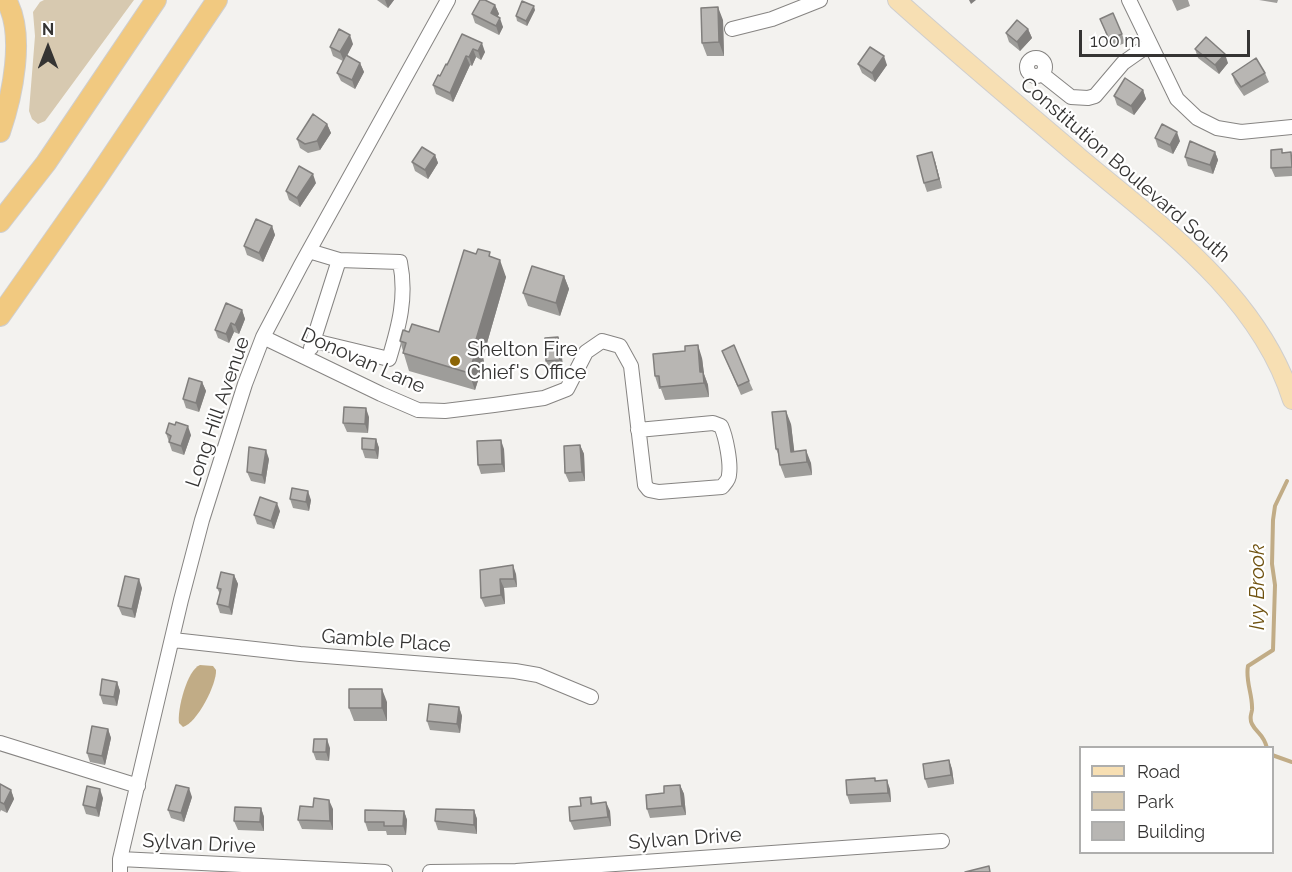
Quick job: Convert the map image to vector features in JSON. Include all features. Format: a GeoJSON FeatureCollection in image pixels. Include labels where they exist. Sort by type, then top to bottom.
{"type":"FeatureCollection","features":[{"type":"Feature","properties":{"kind":"highway"},"geometry":{"type":"LineString","coordinates":[[0,132],[12,93],[16,55],[14,29],[6,0]]}},
{"type":"Feature","properties":{"kind":"highway"},"geometry":{"type":"LineString","coordinates":[[0,222],[46,163],[156,0]]}},
{"type":"Feature","properties":{"kind":"highway"},"geometry":{"type":"LineString","coordinates":[[0,316],[194,35],[215,0]]}},
{"type":"Feature","properties":{"kind":"main road","name":"Constitution Boulevard South"},"geometry":{"type":"LineString","coordinates":[[897,0],[1210,272],[1244,311],[1269,347],[1292,400]]}},
{"type":"Feature","properties":{"kind":"street","name":"Long Hill Avenue"},"geometry":{"type":"LineString","coordinates":[[120,866],[184,589],[245,384],[263,337],[448,0]]}},
{"type":"Feature","properties":{"kind":"street"},"geometry":{"type":"LineString","coordinates":[[732,29],[772,19],[820,0]]}},
{"type":"Feature","properties":{"kind":"street"},"geometry":{"type":"LineString","coordinates":[[1129,0],[1177,99],[1197,118],[1217,128],[1241,132],[1292,127]]}},
{"type":"Feature","properties":{"kind":"street"},"geometry":{"type":"LineString","coordinates":[[1042,74],[1071,97],[1088,98],[1095,96],[1123,63],[1150,44]]}},
{"type":"Feature","properties":{"kind":"street"},"geometry":{"type":"LineString","coordinates":[[309,251],[339,260],[400,262],[403,275],[401,318],[389,359],[314,341]]}},
{"type":"Feature","properties":{"kind":"street"},"geometry":{"type":"LineString","coordinates":[[308,359],[339,260]]}},
{"type":"Feature","properties":{"kind":"street","name":"Donovan Lane"},"geometry":{"type":"LineString","coordinates":[[263,337],[418,410],[445,411],[544,398],[567,389],[586,352],[602,341],[620,346],[631,366],[642,467],[645,485],[649,490],[659,492],[722,487],[727,482],[729,475],[725,434],[721,426],[713,423],[638,430]]}},
{"type":"Feature","properties":{"kind":"street","name":"Gamble Place"},"geometry":{"type":"LineString","coordinates":[[173,640],[300,654],[515,671],[538,675],[591,697]]}},
{"type":"Feature","properties":{"kind":"street"},"geometry":{"type":"LineString","coordinates":[[0,743],[138,786]]}},
{"type":"Feature","properties":{"kind":"street","name":"Sylvan Drive"},"geometry":{"type":"LineString","coordinates":[[430,872],[516,871],[942,841]]}},
{"type":"Feature","properties":{"kind":"street","name":"Sylvan Drive"},"geometry":{"type":"LineString","coordinates":[[120,866],[385,872]]}},
{"type":"Feature","properties":{"kind":"green space"},"geometry":{"type":"Polygon","coordinates":[[[44,0],[134,0],[45,121],[38,124],[32,119],[29,111],[35,36],[33,12],[44,0]]]}},
{"type":"Feature","properties":{"kind":"shaded area"},"geometry":{"type":"Polygon","coordinates":[[[200,665],[213,666],[216,670],[213,684],[200,711],[183,727],[179,723],[181,700],[191,674],[200,665]]]}},
{"type":"Feature","properties":{"kind":"building"},"geometry":{"type":"Polygon","coordinates":[[[480,0],[495,5],[491,13],[500,18],[496,26],[472,14],[480,0]]]}},
{"type":"Feature","properties":{"kind":"building"},"geometry":{"type":"Polygon","coordinates":[[[522,1],[534,6],[526,21],[516,16],[522,1]]]}},
{"type":"Feature","properties":{"kind":"building"},"geometry":{"type":"Polygon","coordinates":[[[718,7],[719,42],[702,43],[701,8],[718,7]]]}},
{"type":"Feature","properties":{"kind":"building"},"geometry":{"type":"Polygon","coordinates":[[[1113,13],[1122,34],[1109,39],[1100,19],[1113,13]]]}},
{"type":"Feature","properties":{"kind":"building"},"geometry":{"type":"Polygon","coordinates":[[[1017,20],[1028,29],[1017,42],[1006,33],[1017,20]]]}},
{"type":"Feature","properties":{"kind":"building"},"geometry":{"type":"Polygon","coordinates":[[[339,29],[350,35],[340,52],[330,47],[339,29]]]}},
{"type":"Feature","properties":{"kind":"building"},"geometry":{"type":"Polygon","coordinates":[[[462,34],[482,43],[478,51],[473,49],[469,57],[466,56],[450,93],[433,85],[447,65],[462,34]]]}},
{"type":"Feature","properties":{"kind":"building"},"geometry":{"type":"Polygon","coordinates":[[[1206,37],[1225,54],[1215,65],[1195,49],[1206,37]]]}},
{"type":"Feature","properties":{"kind":"building"},"geometry":{"type":"Polygon","coordinates":[[[870,47],[884,56],[872,73],[858,64],[870,47]]]}},
{"type":"Feature","properties":{"kind":"building"},"geometry":{"type":"Polygon","coordinates":[[[346,55],[360,63],[352,80],[337,73],[346,55]]]}},
{"type":"Feature","properties":{"kind":"building"},"geometry":{"type":"Polygon","coordinates":[[[1256,58],[1265,73],[1241,87],[1232,74],[1256,58]]]}},
{"type":"Feature","properties":{"kind":"building"},"geometry":{"type":"Polygon","coordinates":[[[1125,78],[1143,90],[1131,106],[1114,96],[1125,78]]]}},
{"type":"Feature","properties":{"kind":"building"},"geometry":{"type":"Polygon","coordinates":[[[313,114],[327,124],[317,141],[305,144],[297,139],[313,114]]]}},
{"type":"Feature","properties":{"kind":"building"},"geometry":{"type":"Polygon","coordinates":[[[1162,124],[1177,132],[1170,145],[1155,138],[1162,124]]]}},
{"type":"Feature","properties":{"kind":"building"},"geometry":{"type":"Polygon","coordinates":[[[1190,141],[1215,152],[1210,165],[1185,157],[1190,141]]]}},
{"type":"Feature","properties":{"kind":"building"},"geometry":{"type":"Polygon","coordinates":[[[422,147],[435,155],[425,170],[412,162],[422,147]]]}},
{"type":"Feature","properties":{"kind":"building"},"geometry":{"type":"Polygon","coordinates":[[[1282,149],[1282,153],[1291,152],[1292,167],[1271,168],[1271,150],[1282,149]]]}},
{"type":"Feature","properties":{"kind":"building"},"geometry":{"type":"Polygon","coordinates":[[[932,152],[939,179],[924,183],[917,156],[932,152]]]}},
{"type":"Feature","properties":{"kind":"building"},"geometry":{"type":"Polygon","coordinates":[[[299,166],[313,174],[297,198],[286,191],[299,166]]]}},
{"type":"Feature","properties":{"kind":"building"},"geometry":{"type":"Polygon","coordinates":[[[256,219],[272,226],[259,253],[244,246],[256,219]]]}},
{"type":"Feature","properties":{"kind":"building"},"geometry":{"type":"Polygon","coordinates":[[[478,249],[490,252],[489,256],[500,260],[475,343],[478,344],[469,373],[403,353],[406,343],[400,341],[403,330],[409,332],[412,324],[439,332],[464,250],[476,254],[478,249]]]}},
{"type":"Feature","properties":{"kind":"building"},"geometry":{"type":"Polygon","coordinates":[[[532,266],[564,276],[556,303],[523,293],[532,266]]]}},
{"type":"Feature","properties":{"kind":"building"},"geometry":{"type":"Polygon","coordinates":[[[226,303],[242,310],[235,325],[231,323],[226,334],[215,330],[226,303]]]}},
{"type":"Feature","properties":{"kind":"building"},"geometry":{"type":"Polygon","coordinates":[[[558,337],[560,360],[546,361],[545,338],[558,337]]]}},
{"type":"Feature","properties":{"kind":"building"},"geometry":{"type":"Polygon","coordinates":[[[698,345],[700,372],[703,372],[704,383],[660,387],[659,376],[655,376],[653,354],[685,351],[685,346],[698,345]]]}},
{"type":"Feature","properties":{"kind":"building"},"geometry":{"type":"Polygon","coordinates":[[[734,345],[749,381],[738,386],[722,351],[734,345]]]}},
{"type":"Feature","properties":{"kind":"building"},"geometry":{"type":"Polygon","coordinates":[[[189,378],[202,382],[196,403],[183,399],[189,378]]]}},
{"type":"Feature","properties":{"kind":"building"},"geometry":{"type":"Polygon","coordinates":[[[344,407],[366,408],[365,424],[343,423],[344,407]]]}},
{"type":"Feature","properties":{"kind":"building"},"geometry":{"type":"Polygon","coordinates":[[[786,411],[791,452],[806,450],[807,462],[780,465],[772,412],[786,411]]]}},
{"type":"Feature","properties":{"kind":"building"},"geometry":{"type":"Polygon","coordinates":[[[176,422],[188,426],[181,446],[169,442],[171,436],[166,433],[169,423],[175,425],[176,422]]]}},
{"type":"Feature","properties":{"kind":"building"},"geometry":{"type":"Polygon","coordinates":[[[362,438],[376,439],[375,450],[362,449],[362,438]]]}},
{"type":"Feature","properties":{"kind":"building"},"geometry":{"type":"Polygon","coordinates":[[[501,440],[502,464],[478,465],[477,441],[501,440]]]}},
{"type":"Feature","properties":{"kind":"building"},"geometry":{"type":"Polygon","coordinates":[[[580,445],[582,472],[565,473],[564,446],[580,445]]]}},
{"type":"Feature","properties":{"kind":"building"},"geometry":{"type":"Polygon","coordinates":[[[249,447],[266,450],[262,475],[247,472],[249,447]]]}},
{"type":"Feature","properties":{"kind":"building"},"geometry":{"type":"Polygon","coordinates":[[[292,488],[308,491],[306,502],[290,499],[292,488]]]}},
{"type":"Feature","properties":{"kind":"building"},"geometry":{"type":"Polygon","coordinates":[[[260,497],[277,503],[271,521],[254,515],[260,497]]]}},
{"type":"Feature","properties":{"kind":"building"},"geometry":{"type":"Polygon","coordinates":[[[513,565],[514,579],[500,579],[501,595],[481,598],[480,570],[513,565]]]}},
{"type":"Feature","properties":{"kind":"building"},"geometry":{"type":"Polygon","coordinates":[[[221,572],[234,575],[229,607],[217,604],[221,589],[217,588],[221,572]]]}},
{"type":"Feature","properties":{"kind":"building"},"geometry":{"type":"Polygon","coordinates":[[[125,576],[139,579],[132,609],[118,606],[125,576]]]}},
{"type":"Feature","properties":{"kind":"building"},"geometry":{"type":"Polygon","coordinates":[[[102,679],[117,682],[114,697],[100,695],[102,679]]]}},
{"type":"Feature","properties":{"kind":"building"},"geometry":{"type":"Polygon","coordinates":[[[349,689],[382,689],[382,708],[349,708],[349,689]]]}},
{"type":"Feature","properties":{"kind":"building"},"geometry":{"type":"Polygon","coordinates":[[[429,704],[459,707],[457,724],[427,721],[429,704]]]}},
{"type":"Feature","properties":{"kind":"building"},"geometry":{"type":"Polygon","coordinates":[[[92,726],[108,729],[102,756],[87,753],[92,726]]]}},
{"type":"Feature","properties":{"kind":"building"},"geometry":{"type":"Polygon","coordinates":[[[314,739],[327,739],[326,752],[313,752],[314,739]]]}},
{"type":"Feature","properties":{"kind":"building"},"geometry":{"type":"Polygon","coordinates":[[[949,760],[951,775],[925,779],[923,764],[949,760]]]}},
{"type":"Feature","properties":{"kind":"building"},"geometry":{"type":"Polygon","coordinates":[[[875,778],[875,781],[887,780],[888,793],[847,795],[846,780],[875,778]]]}},
{"type":"Feature","properties":{"kind":"building"},"geometry":{"type":"Polygon","coordinates":[[[0,784],[11,790],[4,804],[0,802],[0,784]]]}},
{"type":"Feature","properties":{"kind":"building"},"geometry":{"type":"Polygon","coordinates":[[[176,785],[189,788],[181,813],[168,810],[176,785]]]}},
{"type":"Feature","properties":{"kind":"building"},"geometry":{"type":"Polygon","coordinates":[[[680,785],[682,806],[647,809],[646,795],[664,793],[664,786],[680,785]]]}},
{"type":"Feature","properties":{"kind":"building"},"geometry":{"type":"Polygon","coordinates":[[[87,786],[100,789],[96,808],[83,805],[87,786]]]}},
{"type":"Feature","properties":{"kind":"building"},"geometry":{"type":"Polygon","coordinates":[[[591,797],[591,804],[606,802],[608,817],[570,821],[569,807],[581,806],[580,798],[591,797]]]}},
{"type":"Feature","properties":{"kind":"building"},"geometry":{"type":"Polygon","coordinates":[[[314,798],[329,800],[330,821],[298,820],[300,806],[313,807],[314,798]]]}},
{"type":"Feature","properties":{"kind":"building"},"geometry":{"type":"Polygon","coordinates":[[[235,807],[261,808],[260,822],[234,821],[235,807]]]}},
{"type":"Feature","properties":{"kind":"building"},"geometry":{"type":"Polygon","coordinates":[[[436,809],[474,810],[474,825],[435,821],[436,809]]]}},
{"type":"Feature","properties":{"kind":"building"},"geometry":{"type":"Polygon","coordinates":[[[365,810],[404,811],[403,826],[384,826],[384,822],[365,822],[365,810]]]}},
{"type":"Feature","properties":{"kind":"building"},"geometry":{"type":"Polygon","coordinates":[[[989,866],[990,872],[965,872],[989,866]]]}},
{"type":"Feature","properties":{"kind":"waterway","name":"Ivy Brook"},"geometry":{"type":"LineString","coordinates":[[1266,746],[1250,717],[1252,704],[1247,672],[1248,666],[1273,650],[1275,585],[1272,564],[1273,520],[1275,506],[1287,481]]}},
{"type":"Feature","properties":{"kind":"waterway","name":"Ivy Brook"},"geometry":{"type":"LineString","coordinates":[[1274,756],[1292,762]]}},
{"type":"Feature","properties":{"kind":"place","name":"Shelton Fire Chief's Office"},"geometry":{"type":"Point","coordinates":[455,361]}}]}
